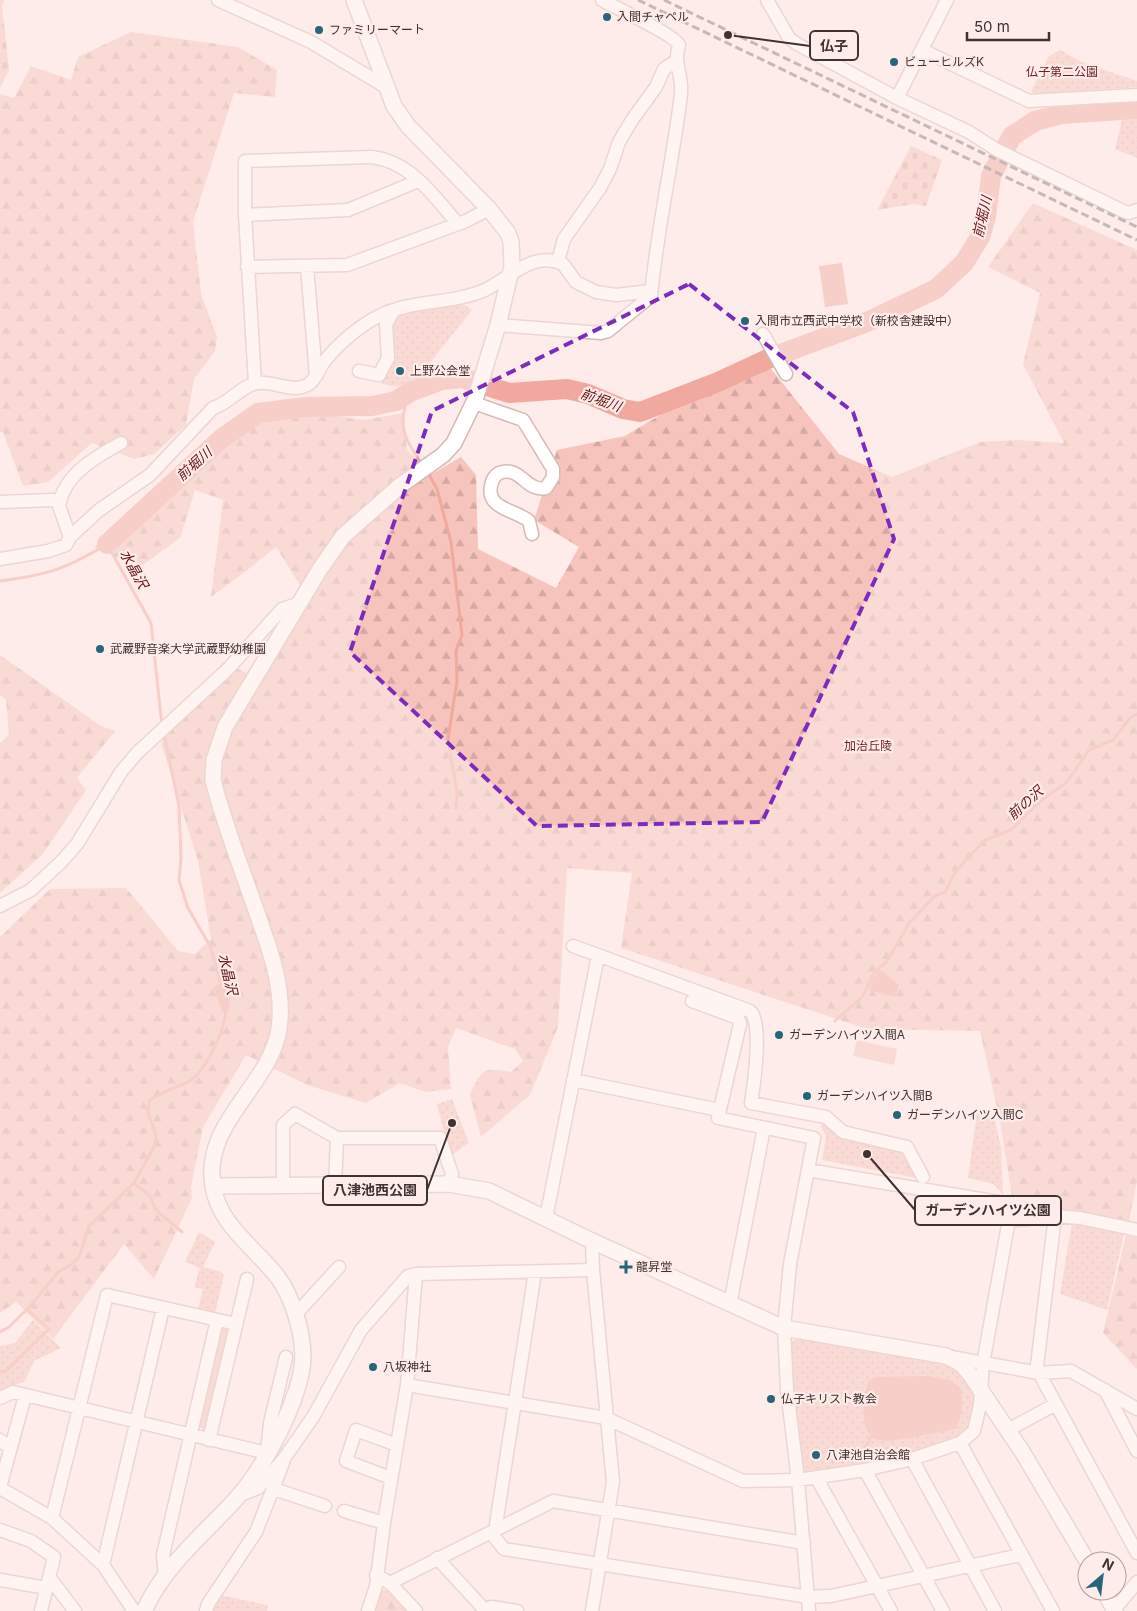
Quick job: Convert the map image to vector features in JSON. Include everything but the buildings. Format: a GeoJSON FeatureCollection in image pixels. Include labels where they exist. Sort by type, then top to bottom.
{"type":"FeatureCollection","features":[{"type":"Feature","properties":{"kind":"street"},"geometry":{"type":"LineString","coordinates":[[218,0],[311,42],[386,88]]}},
{"type":"Feature","properties":{"kind":"street"},"geometry":{"type":"LineString","coordinates":[[144,1611],[164,1577],[238,1496],[266,1453],[293,1400],[301,1374],[303,1353],[296,1314],[278,1276],[234,1231],[219,1206],[212,1186],[216,1147],[231,1116],[269,1059],[278,1035],[280,1012],[280,996],[272,959],[213,780],[214,760],[225,728],[300,603],[343,536],[454,443],[474,402],[487,364],[510,274],[512,252],[508,233],[489,209],[408,126],[394,106],[354,0]]}},
{"type":"Feature","properties":{"kind":"street"},"geometry":{"type":"LineString","coordinates":[[498,325],[600,333],[608,331],[645,303],[651,296],[656,244],[681,92],[675,57],[678,45],[677,41],[602,0]]}},
{"type":"Feature","properties":{"kind":"street"},"geometry":{"type":"LineString","coordinates":[[767,0],[789,38],[796,44],[897,98],[969,132],[1002,153],[1122,211],[1129,213],[1137,210]]}},
{"type":"Feature","properties":{"kind":"street"},"geometry":{"type":"LineString","coordinates":[[897,98],[947,0]]}},
{"type":"Feature","properties":{"kind":"street"},"geometry":{"type":"LineString","coordinates":[[922,50],[1029,101],[1137,95]]}},
{"type":"Feature","properties":{"kind":"street"},"geometry":{"type":"LineString","coordinates":[[558,261],[564,239],[600,188],[632,120],[656,88],[664,69],[676,61]]}},
{"type":"Feature","properties":{"kind":"street"},"geometry":{"type":"LineString","coordinates":[[256,383],[244,215],[245,161],[372,157],[390,159],[408,170],[458,224]]}},
{"type":"Feature","properties":{"kind":"street"},"geometry":{"type":"LineString","coordinates":[[244,215],[348,210],[418,181]]}},
{"type":"Feature","properties":{"kind":"street"},"geometry":{"type":"LineString","coordinates":[[247,266],[348,265],[458,224],[489,209]]}},
{"type":"Feature","properties":{"kind":"street"},"geometry":{"type":"LineString","coordinates":[[0,560],[56,549],[66,545],[70,537],[98,511],[150,476],[213,408],[224,405],[243,389],[256,383],[270,383],[298,389],[310,384],[324,362],[348,336],[379,316],[414,304],[460,299],[486,289],[510,274],[537,261],[546,259],[558,261],[568,268],[576,282],[596,292],[616,295],[651,291]]}},
{"type":"Feature","properties":{"kind":"street"},"geometry":{"type":"LineString","coordinates":[[307,266],[316,376]]}},
{"type":"Feature","properties":{"kind":"street"},"geometry":{"type":"LineString","coordinates":[[359,371],[380,375],[388,358],[386,324],[394,310]]}},
{"type":"Feature","properties":{"kind":"street"},"geometry":{"type":"LineString","coordinates":[[763,334],[786,374]]}},
{"type":"Feature","properties":{"kind":"street"},"geometry":{"type":"LineString","coordinates":[[474,402],[523,420],[553,469],[553,477],[546,488],[530,486],[513,471],[499,472],[492,481],[490,493],[495,502],[529,521],[532,534]]}},
{"type":"Feature","properties":{"kind":"street"},"geometry":{"type":"LineString","coordinates":[[70,537],[60,502],[70,483],[85,464],[121,443]]}},
{"type":"Feature","properties":{"kind":"street"},"geometry":{"type":"LineString","coordinates":[[0,502],[52,500],[60,502]]}},
{"type":"Feature","properties":{"kind":"street"},"geometry":{"type":"LineString","coordinates":[[0,906],[31,890],[61,862],[77,844],[121,772],[157,734],[228,669],[282,609],[300,603]]}},
{"type":"Feature","properties":{"kind":"street"},"geometry":{"type":"LineString","coordinates":[[573,946],[750,1011],[755,1018],[756,1070],[751,1103],[826,1117],[843,1132],[907,1148],[923,1177]]}},
{"type":"Feature","properties":{"kind":"street"},"geometry":{"type":"LineString","coordinates":[[546,1218],[598,956]]}},
{"type":"Feature","properties":{"kind":"street"},"geometry":{"type":"LineString","coordinates":[[692,1001],[738,1018],[740,1024],[718,1118],[814,1138],[790,1264],[784,1328],[787,1390],[798,1480],[809,1611]]}},
{"type":"Feature","properties":{"kind":"street"},"geometry":{"type":"LineString","coordinates":[[573,1080],[719,1110]]}},
{"type":"Feature","properties":{"kind":"street"},"geometry":{"type":"LineString","coordinates":[[283,1185],[283,1125],[295,1114],[337,1138],[440,1138],[452,1174],[449,1184]]}},
{"type":"Feature","properties":{"kind":"street"},"geometry":{"type":"LineString","coordinates":[[730,1304],[764,1128]]}},
{"type":"Feature","properties":{"kind":"street"},"geometry":{"type":"LineString","coordinates":[[335,1186],[337,1138]]}},
{"type":"Feature","properties":{"kind":"street"},"geometry":{"type":"LineString","coordinates":[[407,1385],[606,1418],[743,1481],[798,1480],[865,1470],[912,1459],[960,1443],[974,1431],[980,1405],[983,1364],[1010,1214],[1004,1204],[808,1170]]}},
{"type":"Feature","properties":{"kind":"street"},"geometry":{"type":"LineString","coordinates":[[212,1186],[449,1184],[489,1191],[592,1241],[784,1328],[1039,1373],[1071,1372],[1137,1409]]}},
{"type":"Feature","properties":{"kind":"street"},"geometry":{"type":"LineString","coordinates":[[1009,1221],[1055,1216],[1080,1218],[1137,1230]]}},
{"type":"Feature","properties":{"kind":"street"},"geometry":{"type":"LineString","coordinates":[[1055,1216],[1037,1366],[1039,1373],[1137,1553]]}},
{"type":"Feature","properties":{"kind":"street"},"geometry":{"type":"LineString","coordinates":[[592,1241],[593,1270],[613,1482],[592,1611]]}},
{"type":"Feature","properties":{"kind":"street"},"geometry":{"type":"LineString","coordinates":[[296,1314],[339,1268]]}},
{"type":"Feature","properties":{"kind":"street"},"geometry":{"type":"LineString","coordinates":[[238,1496],[258,1488],[283,1460],[314,1417],[361,1330],[408,1276],[416,1274],[593,1270]]}},
{"type":"Feature","properties":{"kind":"street"},"geometry":{"type":"LineString","coordinates":[[536,1272],[493,1532],[504,1549],[809,1597],[824,1597],[1020,1555]]}},
{"type":"Feature","properties":{"kind":"street"},"geometry":{"type":"LineString","coordinates":[[368,1611],[376,1586],[384,1523],[407,1385],[416,1274]]}},
{"type":"Feature","properties":{"kind":"street"},"geometry":{"type":"LineString","coordinates":[[209,1440],[247,1279]]}},
{"type":"Feature","properties":{"kind":"street"},"geometry":{"type":"LineString","coordinates":[[52,1518],[107,1295],[236,1324]]}},
{"type":"Feature","properties":{"kind":"street"},"geometry":{"type":"LineString","coordinates":[[103,1565],[163,1308]]}},
{"type":"Feature","properties":{"kind":"street"},"geometry":{"type":"LineString","coordinates":[[164,1577],[163,1555],[217,1320]]}},
{"type":"Feature","properties":{"kind":"street"},"geometry":{"type":"LineString","coordinates":[[946,1356],[961,1364],[980,1389],[1008,1430],[1081,1551]]}},
{"type":"Feature","properties":{"kind":"street"},"geometry":{"type":"LineString","coordinates":[[266,1453],[270,1423],[286,1357]]}},
{"type":"Feature","properties":{"kind":"street"},"geometry":{"type":"LineString","coordinates":[[1105,1390],[1137,1451]]}},
{"type":"Feature","properties":{"kind":"street"},"geometry":{"type":"LineString","coordinates":[[0,1398],[13,1392],[266,1453]]}},
{"type":"Feature","properties":{"kind":"street"},"geometry":{"type":"LineString","coordinates":[[25,1396],[5,1444],[0,1487],[52,1518],[103,1565],[134,1611]]}},
{"type":"Feature","properties":{"kind":"street"},"geometry":{"type":"LineString","coordinates":[[1008,1430],[1056,1404]]}},
{"type":"Feature","properties":{"kind":"street"},"geometry":{"type":"LineString","coordinates":[[391,1478],[346,1461],[356,1430],[398,1445]]}},
{"type":"Feature","properties":{"kind":"street"},"geometry":{"type":"LineString","coordinates":[[960,1443],[1020,1555],[1053,1611]]}},
{"type":"Feature","properties":{"kind":"street"},"geometry":{"type":"LineString","coordinates":[[912,1459],[995,1611]]}},
{"type":"Feature","properties":{"kind":"street"},"geometry":{"type":"LineString","coordinates":[[206,1611],[208,1604],[256,1532],[274,1489],[283,1460]]}},
{"type":"Feature","properties":{"kind":"street"},"geometry":{"type":"LineString","coordinates":[[865,1470],[943,1611]]}},
{"type":"Feature","properties":{"kind":"street"},"geometry":{"type":"LineString","coordinates":[[816,1477],[891,1611]]}},
{"type":"Feature","properties":{"kind":"street"},"geometry":{"type":"LineString","coordinates":[[274,1489],[325,1506]]}},
{"type":"Feature","properties":{"kind":"street"},"geometry":{"type":"LineString","coordinates":[[390,1583],[553,1501],[804,1544]]}},
{"type":"Feature","properties":{"kind":"street"},"geometry":{"type":"LineString","coordinates":[[344,1511],[384,1523]]}},
{"type":"Feature","properties":{"kind":"street"},"geometry":{"type":"LineString","coordinates":[[0,1530],[31,1541],[54,1557],[41,1611]]}},
{"type":"Feature","properties":{"kind":"street"},"geometry":{"type":"LineString","coordinates":[[437,1558],[486,1609],[491,1607],[517,1611]]}},
{"type":"Feature","properties":{"kind":"street"},"geometry":{"type":"LineString","coordinates":[[376,1575],[390,1583],[416,1611]]}},
{"type":"Feature","properties":{"kind":"street"},"geometry":{"type":"LineString","coordinates":[[0,1580],[48,1582],[75,1611]]}},
{"type":"Feature","properties":{"kind":"street"},"geometry":{"type":"LineString","coordinates":[[1114,1611],[1137,1582]]}},
{"type":"Feature","properties":{"kind":"highlighted area"},"geometry":{"type":"Polygon","coordinates":[[[689,284],[853,412],[894,539],[762,822],[537,826],[350,652],[432,411],[689,284]]]}},
{"type":"Feature","properties":{"kind":"green space"},"geometry":{"type":"Polygon","coordinates":[[[0,0],[4,0],[2,6],[9,70],[0,88],[0,0]]]}},
{"type":"Feature","properties":{"kind":"green space"},"geometry":{"type":"Polygon","coordinates":[[[131,32],[238,47],[277,70],[275,97],[234,93],[193,222],[201,294],[217,337],[215,351],[194,379],[186,425],[154,454],[134,459],[92,443],[48,482],[23,486],[3,432],[0,432],[0,94],[14,98],[31,66],[71,80],[78,57],[131,32]]]}},
{"type":"Feature","properties":{"kind":"green space","name":"仏子第二公園"},"geometry":{"type":"Polygon","coordinates":[[[1060,50],[1084,63],[1137,81],[1137,87],[1036,94],[1031,91],[1049,56],[1060,50]]]}},
{"type":"Feature","properties":{"kind":"green space"},"geometry":{"type":"Polygon","coordinates":[[[1137,119],[1137,158],[1115,149],[1122,120],[1137,119]]]}},
{"type":"Feature","properties":{"kind":"green space"},"geometry":{"type":"Polygon","coordinates":[[[911,146],[942,160],[926,206],[914,204],[877,210],[911,146]]]}},
{"type":"Feature","properties":{"kind":"green space","name":"加治丘陵"},"geometry":{"type":"Polygon","coordinates":[[[1033,203],[1137,250],[1137,1181],[1129,1221],[1013,1204],[1001,1126],[980,1031],[867,1029],[621,948],[632,873],[567,868],[558,1027],[530,1095],[481,1137],[470,1095],[477,1080],[488,1070],[511,1072],[523,1061],[515,1049],[456,1028],[448,1048],[451,1089],[425,1092],[400,1083],[366,1103],[307,1085],[246,1055],[203,1127],[191,1187],[192,1198],[154,1279],[124,1244],[53,1339],[16,1302],[0,1313],[0,937],[50,889],[126,888],[178,951],[195,954],[211,939],[198,861],[161,743],[223,662],[247,673],[303,590],[276,547],[211,597],[223,500],[195,490],[180,538],[140,567],[94,547],[218,434],[292,409],[363,420],[404,413],[407,450],[432,474],[461,457],[476,475],[478,549],[556,588],[579,547],[534,520],[557,450],[625,436],[760,355],[839,454],[892,477],[980,442],[1017,440],[1064,443],[1023,364],[1040,293],[988,267],[1033,203]]]}},
{"type":"Feature","properties":{"kind":"green space"},"geometry":{"type":"Polygon","coordinates":[[[463,304],[472,310],[410,388],[382,384],[391,355],[389,330],[395,316],[419,309],[463,304]]]}},
{"type":"Feature","properties":{"kind":"green space"},"geometry":{"type":"Polygon","coordinates":[[[0,655],[101,726],[115,731],[77,778],[86,790],[43,854],[0,893],[0,743],[9,735],[6,699],[0,695],[0,655]]]}},
{"type":"Feature","properties":{"kind":"green space"},"geometry":{"type":"Polygon","coordinates":[[[857,1040],[897,1049],[894,1065],[853,1056],[857,1040]]]}},
{"type":"Feature","properties":{"kind":"green space"},"geometry":{"type":"Polygon","coordinates":[[[452,1099],[469,1143],[450,1156],[437,1104],[452,1099]]]}},
{"type":"Feature","properties":{"kind":"green space"},"geometry":{"type":"Polygon","coordinates":[[[977,1113],[995,1121],[1001,1147],[1003,1194],[993,1184],[968,1178],[977,1113]]]}},
{"type":"Feature","properties":{"kind":"green space"},"geometry":{"type":"Polygon","coordinates":[[[821,1122],[907,1147],[921,1179],[822,1160],[826,1136],[821,1127],[821,1122]]]}},
{"type":"Feature","properties":{"kind":"green space"},"geometry":{"type":"Polygon","coordinates":[[[1072,1222],[1124,1234],[1107,1310],[1060,1294],[1072,1222]]]}},
{"type":"Feature","properties":{"kind":"green space"},"geometry":{"type":"Polygon","coordinates":[[[199,1232],[215,1242],[203,1267],[219,1271],[224,1275],[215,1313],[198,1309],[203,1289],[194,1287],[200,1268],[185,1262],[199,1232]]]}},
{"type":"Feature","properties":{"kind":"green space"},"geometry":{"type":"Polygon","coordinates":[[[1126,1235],[1137,1238],[1137,1369],[1103,1333],[1126,1235]]]}},
{"type":"Feature","properties":{"kind":"green space"},"geometry":{"type":"Polygon","coordinates":[[[33,1320],[61,1348],[34,1361],[25,1381],[0,1392],[0,1346],[15,1343],[33,1320]]]}},
{"type":"Feature","properties":{"kind":"green space"},"geometry":{"type":"Polygon","coordinates":[[[222,1326],[230,1328],[205,1430],[203,1430],[199,1427],[222,1326]]]}},
{"type":"Feature","properties":{"kind":"green space"},"geometry":{"type":"Polygon","coordinates":[[[798,1335],[943,1361],[956,1368],[976,1395],[971,1426],[963,1436],[889,1461],[807,1473],[803,1471],[789,1346],[798,1335]]]}},
{"type":"Feature","properties":{"kind":"green space"},"geometry":{"type":"Polygon","coordinates":[[[388,1589],[409,1611],[373,1611],[380,1591],[388,1589]]]}},
{"type":"Feature","properties":{"kind":"green space"},"geometry":{"type":"Polygon","coordinates":[[[219,1595],[268,1605],[267,1611],[211,1611],[219,1595]]]}},
{"type":"Feature","properties":{"kind":"shaded area"},"geometry":{"type":"Polygon","coordinates":[[[842,263],[848,304],[825,307],[819,266],[842,263]]]}},
{"type":"Feature","properties":{"kind":"shaded area"},"geometry":{"type":"Polygon","coordinates":[[[880,970],[899,985],[895,997],[869,990],[872,979],[880,970]]]}},
{"type":"Feature","properties":{"kind":"shaded area"},"geometry":{"type":"Polygon","coordinates":[[[230,977],[230,1001],[226,1013],[222,1012],[214,987],[230,977]]]}},
{"type":"Feature","properties":{"kind":"shaded area"},"geometry":{"type":"Polygon","coordinates":[[[929,1376],[952,1381],[961,1389],[961,1416],[954,1429],[884,1441],[871,1436],[864,1422],[863,1413],[869,1380],[876,1377],[929,1376]]]}},
{"type":"Feature","properties":{"kind":"waterway","name":"前堀川"},"geometry":{"type":"LineString","coordinates":[[107,544],[221,439],[258,413],[305,407],[372,406],[396,401],[410,392],[442,380],[462,378],[509,393],[567,389],[588,394],[623,409],[640,412],[718,382],[770,358],[867,322],[936,289],[964,263],[980,237],[986,217],[991,176],[1012,136],[1035,121],[1061,114],[1137,109]]}},
{"type":"Feature","properties":{"kind":"waterway"},"geometry":{"type":"LineString","coordinates":[[410,392],[404,413],[404,429],[410,445],[422,464]]}},
{"type":"Feature","properties":{"kind":"waterway"},"geometry":{"type":"LineString","coordinates":[[427,471],[437,489],[451,542],[462,635],[456,651],[457,681],[448,739],[457,792],[456,808]]}},
{"type":"Feature","properties":{"kind":"waterway","name":"水晶沢"},"geometry":{"type":"LineString","coordinates":[[0,581],[56,570],[107,544],[151,623],[162,726]]}},
{"type":"Feature","properties":{"kind":"waterway","name":"前の沢"},"geometry":{"type":"LineString","coordinates":[[835,1021],[863,996],[873,974],[887,961],[910,922],[935,896],[945,892],[956,871],[985,840],[1011,830],[1038,803],[1067,782],[1089,750],[1113,740],[1130,718],[1137,714]]}},
{"type":"Feature","properties":{"kind":"waterway","name":"水晶沢"},"geometry":{"type":"LineString","coordinates":[[164,734],[179,806],[181,858],[179,880],[188,908],[210,946],[222,987]]}},
{"type":"Feature","properties":{"kind":"waterway","name":"水晶沢"},"geometry":{"type":"LineString","coordinates":[[0,1332],[9,1327],[31,1305],[58,1272],[72,1264],[79,1257],[89,1226],[134,1183],[154,1147],[156,1135],[148,1112],[149,1101],[163,1092],[188,1082],[201,1070],[218,1039],[226,1010]]}},
{"type":"Feature","properties":{"kind":"waterway"},"geometry":{"type":"LineString","coordinates":[[134,1183],[150,1196],[156,1210],[182,1232]]}},
{"type":"Feature","properties":{"kind":"waterway"},"geometry":{"type":"LineString","coordinates":[[0,1372],[6,1371],[49,1329],[27,1309]]}},
{"type":"Feature","properties":{"kind":"waterway"},"geometry":{"type":"LineString","coordinates":[[858,1459],[872,1436]]}},
{"type":"Feature","properties":{"kind":"railway"},"geometry":{"type":"LineString","coordinates":[[638,0],[1137,240]]}},
{"type":"Feature","properties":{"kind":"railway"},"geometry":{"type":"LineString","coordinates":[[664,0],[1137,227]]}},
{"type":"Feature","properties":{"kind":"place","name":"入間チャペル"},"geometry":{"type":"Point","coordinates":[607,17]}},
{"type":"Feature","properties":{"kind":"place","name":"ファミリーマート"},"geometry":{"type":"Point","coordinates":[319,30]}},
{"type":"Feature","properties":{"kind":"place","name":"仏子"},"geometry":{"type":"Point","coordinates":[728,35]}},
{"type":"Feature","properties":{"kind":"place","name":"ビューヒルズK"},"geometry":{"type":"Point","coordinates":[894,62]}},
{"type":"Feature","properties":{"kind":"place","name":"入間市立西武中学校（新校舎建設中）"},"geometry":{"type":"Point","coordinates":[745,321]}},
{"type":"Feature","properties":{"kind":"place","name":"上野公会堂"},"geometry":{"type":"Point","coordinates":[400,371]}},
{"type":"Feature","properties":{"kind":"place","name":"武蔵野音楽大学武蔵野幼稚園"},"geometry":{"type":"Point","coordinates":[100,649]}},
{"type":"Feature","properties":{"kind":"place","name":"ガーデンハイツ入間A"},"geometry":{"type":"Point","coordinates":[779,1035]}},
{"type":"Feature","properties":{"kind":"place","name":"ガーデンハイツ入間B"},"geometry":{"type":"Point","coordinates":[807,1096]}},
{"type":"Feature","properties":{"kind":"place","name":"ガーデンハイツ入間C"},"geometry":{"type":"Point","coordinates":[897,1115]}},
{"type":"Feature","properties":{"kind":"place","name":"八津池西公園"},"geometry":{"type":"Point","coordinates":[452,1123]}},
{"type":"Feature","properties":{"kind":"place","name":"ガーデンハイツ公園"},"geometry":{"type":"Point","coordinates":[867,1154]}},
{"type":"Feature","properties":{"kind":"place","name":"龍昇堂"},"geometry":{"type":"Point","coordinates":[626,1267]}},
{"type":"Feature","properties":{"kind":"place","name":"八坂神社"},"geometry":{"type":"Point","coordinates":[373,1367]}},
{"type":"Feature","properties":{"kind":"place","name":"仏子キリスト教会"},"geometry":{"type":"Point","coordinates":[771,1399]}},
{"type":"Feature","properties":{"kind":"place","name":"八津池自治会館"},"geometry":{"type":"Point","coordinates":[816,1455]}}]}
